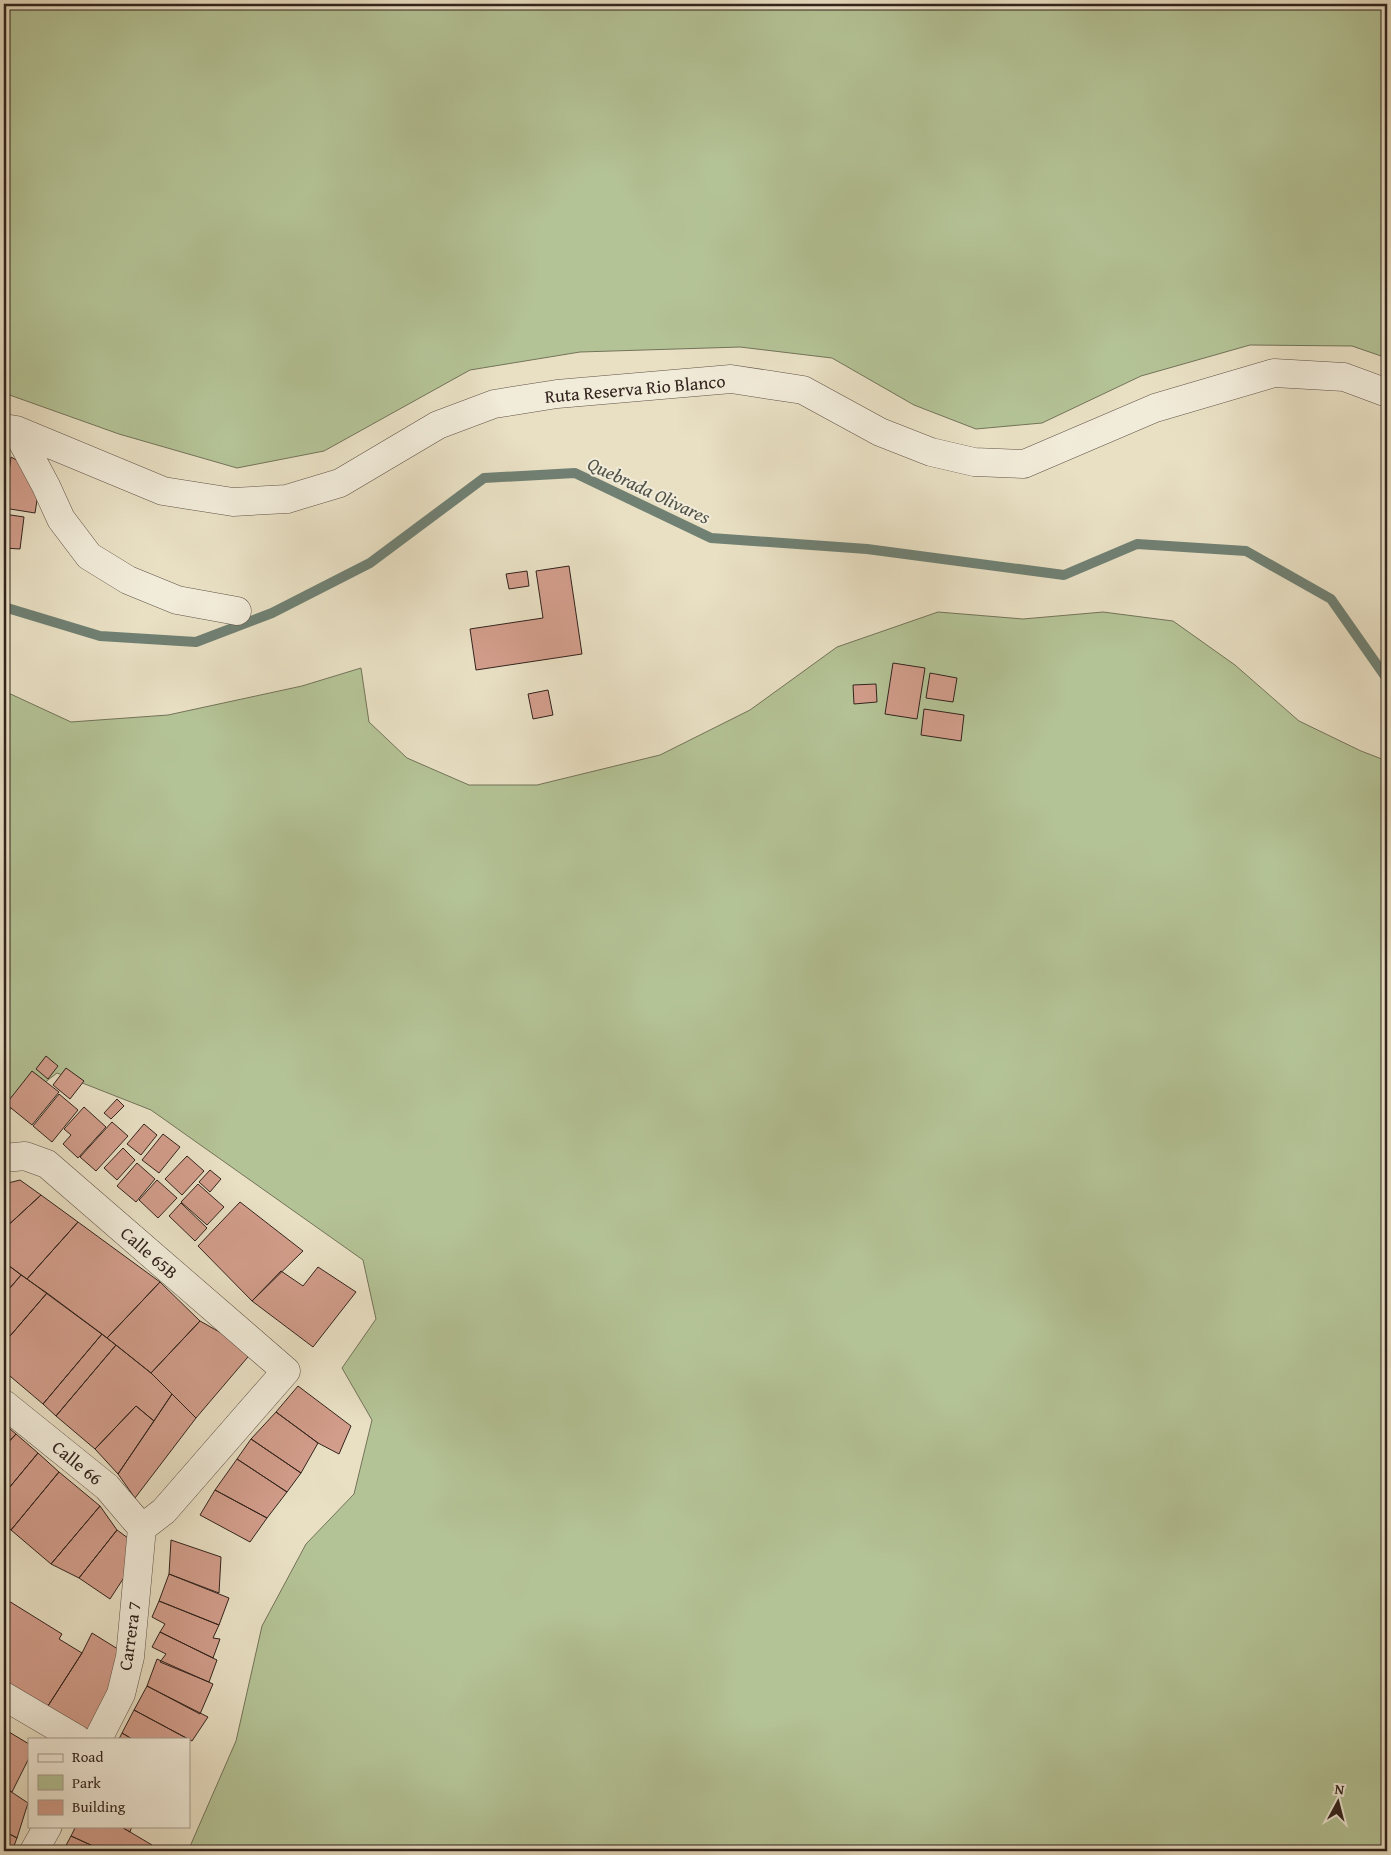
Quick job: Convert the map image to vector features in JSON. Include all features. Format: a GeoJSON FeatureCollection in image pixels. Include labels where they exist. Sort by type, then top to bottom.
{"type":"FeatureCollection","features":[{"type":"Feature","properties":{"kind":"street","name":"Ruta Reserva Rio Blanco"},"geometry":{"type":"LineString","coordinates":[[10,429],[163,491],[233,502],[287,499],[340,483],[438,425],[494,404],[557,394],[731,380],[803,390],[880,432],[931,452],[974,462],[1024,464],[1155,408],[1274,373],[1344,377],[1387,393]]}},
{"type":"Feature","properties":{"kind":"street"},"geometry":{"type":"LineString","coordinates":[[10,429],[46,486],[61,519],[89,556],[128,580],[177,600],[237,612]]}},
{"type":"Feature","properties":{"kind":"street","name":"Calle 65B"},"geometry":{"type":"LineString","coordinates":[[4,1158],[25,1156],[47,1164],[286,1371],[164,1511],[142,1528]]}},
{"type":"Feature","properties":{"kind":"street","name":"Calle 66"},"geometry":{"type":"LineString","coordinates":[[4,1404],[107,1487],[142,1528]]}},
{"type":"Feature","properties":{"kind":"street","name":"Carrera 7"},"geometry":{"type":"LineString","coordinates":[[98,1738],[120,1694],[130,1657],[142,1528]]}},
{"type":"Feature","properties":{"kind":"street"},"geometry":{"type":"LineString","coordinates":[[4,1696],[75,1738]]}},
{"type":"Feature","properties":{"kind":"street"},"geometry":{"type":"LineString","coordinates":[[34,1851],[47,1828]]}},
{"type":"Feature","properties":{"kind":"green space"},"geometry":{"type":"Polygon","coordinates":[[[4,4],[1387,4],[1387,358],[1352,346],[1250,345],[1141,376],[1042,423],[976,429],[914,405],[832,358],[740,347],[580,352],[470,370],[324,451],[237,468],[119,434],[4,393],[4,4]]]}},
{"type":"Feature","properties":{"kind":"green space"},"geometry":{"type":"Polygon","coordinates":[[[938,612],[1023,619],[1103,612],[1173,621],[1235,665],[1299,721],[1361,751],[1387,761],[1387,1851],[188,1851],[236,1741],[262,1626],[306,1544],[354,1494],[372,1420],[342,1368],[376,1319],[363,1260],[151,1110],[57,1073],[4,1114],[4,691],[71,722],[168,715],[302,686],[361,668],[369,722],[407,758],[469,785],[537,785],[660,755],[750,710],[837,647],[938,612]]]}},
{"type":"Feature","properties":{"kind":"building"},"geometry":{"type":"Polygon","coordinates":[[[4,455],[9,456],[4,492],[4,455]]]}},
{"type":"Feature","properties":{"kind":"building"},"geometry":{"type":"Polygon","coordinates":[[[11,457],[27,466],[39,488],[35,513],[4,508],[11,457]]]}},
{"type":"Feature","properties":{"kind":"building"},"geometry":{"type":"Polygon","coordinates":[[[4,514],[24,517],[20,549],[4,548],[4,514]]]}},
{"type":"Feature","properties":{"kind":"building"},"geometry":{"type":"Polygon","coordinates":[[[569,566],[582,654],[476,670],[470,629],[543,618],[536,571],[569,566]]]}},
{"type":"Feature","properties":{"kind":"building"},"geometry":{"type":"Polygon","coordinates":[[[527,571],[529,586],[509,589],[506,574],[527,571]]]}},
{"type":"Feature","properties":{"kind":"building"},"geometry":{"type":"Polygon","coordinates":[[[893,663],[925,668],[917,719],[885,714],[893,663]]]}},
{"type":"Feature","properties":{"kind":"building"},"geometry":{"type":"Polygon","coordinates":[[[930,673],[957,678],[953,702],[926,698],[930,673]]]}},
{"type":"Feature","properties":{"kind":"building"},"geometry":{"type":"Polygon","coordinates":[[[876,684],[877,702],[854,704],[853,685],[876,684]]]}},
{"type":"Feature","properties":{"kind":"building"},"geometry":{"type":"Polygon","coordinates":[[[548,690],[553,715],[533,719],[528,694],[548,690]]]}},
{"type":"Feature","properties":{"kind":"building"},"geometry":{"type":"Polygon","coordinates":[[[924,709],[964,715],[961,741],[921,735],[924,709]]]}},
{"type":"Feature","properties":{"kind":"building"},"geometry":{"type":"Polygon","coordinates":[[[46,1056],[58,1066],[48,1079],[36,1069],[46,1056]]]}},
{"type":"Feature","properties":{"kind":"building"},"geometry":{"type":"Polygon","coordinates":[[[66,1068],[84,1081],[70,1099],[53,1085],[66,1068]]]}},
{"type":"Feature","properties":{"kind":"building"},"geometry":{"type":"Polygon","coordinates":[[[32,1071],[59,1092],[32,1125],[6,1104],[32,1071]]]}},
{"type":"Feature","properties":{"kind":"building"},"geometry":{"type":"Polygon","coordinates":[[[59,1094],[78,1110],[52,1142],[33,1126],[59,1094]]]}},
{"type":"Feature","properties":{"kind":"building"},"geometry":{"type":"Polygon","coordinates":[[[117,1099],[124,1106],[111,1119],[104,1113],[117,1099]]]}},
{"type":"Feature","properties":{"kind":"building"},"geometry":{"type":"Polygon","coordinates":[[[84,1107],[106,1127],[78,1158],[63,1144],[71,1135],[64,1129],[84,1107]]]}},
{"type":"Feature","properties":{"kind":"building"},"geometry":{"type":"Polygon","coordinates":[[[112,1122],[128,1136],[96,1171],[80,1157],[112,1122]]]}},
{"type":"Feature","properties":{"kind":"building"},"geometry":{"type":"Polygon","coordinates":[[[144,1124],[157,1135],[141,1155],[127,1144],[144,1124]]]}},
{"type":"Feature","properties":{"kind":"building"},"geometry":{"type":"Polygon","coordinates":[[[163,1134],[180,1147],[159,1173],[142,1160],[163,1134]]]}},
{"type":"Feature","properties":{"kind":"building"},"geometry":{"type":"Polygon","coordinates":[[[123,1148],[135,1160],[117,1180],[104,1168],[123,1148]]]}},
{"type":"Feature","properties":{"kind":"building"},"geometry":{"type":"Polygon","coordinates":[[[187,1156],[204,1171],[182,1195],[165,1179],[187,1156]]]}},
{"type":"Feature","properties":{"kind":"building"},"geometry":{"type":"Polygon","coordinates":[[[137,1163],[155,1179],[136,1202],[117,1186],[137,1163]]]}},
{"type":"Feature","properties":{"kind":"building"},"geometry":{"type":"Polygon","coordinates":[[[210,1170],[221,1179],[210,1192],[199,1182],[210,1170]]]}},
{"type":"Feature","properties":{"kind":"building"},"geometry":{"type":"Polygon","coordinates":[[[20,1180],[41,1195],[4,1229],[4,1184],[20,1180]]]}},
{"type":"Feature","properties":{"kind":"building"},"geometry":{"type":"Polygon","coordinates":[[[157,1180],[177,1198],[158,1218],[139,1200],[157,1180]]]}},
{"type":"Feature","properties":{"kind":"building"},"geometry":{"type":"Polygon","coordinates":[[[198,1184],[224,1207],[207,1225],[181,1202],[198,1184]]]}},
{"type":"Feature","properties":{"kind":"building"},"geometry":{"type":"Polygon","coordinates":[[[41,1195],[78,1222],[27,1279],[4,1262],[4,1229],[41,1195]]]}},
{"type":"Feature","properties":{"kind":"building"},"geometry":{"type":"Polygon","coordinates":[[[240,1202],[303,1251],[252,1301],[198,1246],[240,1202]]]}},
{"type":"Feature","properties":{"kind":"building"},"geometry":{"type":"Polygon","coordinates":[[[181,1203],[207,1228],[195,1241],[169,1216],[181,1203]]]}},
{"type":"Feature","properties":{"kind":"building"},"geometry":{"type":"Polygon","coordinates":[[[78,1222],[160,1282],[107,1338],[27,1279],[78,1222]]]}},
{"type":"Feature","properties":{"kind":"building"},"geometry":{"type":"Polygon","coordinates":[[[4,1262],[21,1275],[4,1295],[4,1262]]]}},
{"type":"Feature","properties":{"kind":"building"},"geometry":{"type":"Polygon","coordinates":[[[318,1267],[356,1292],[313,1347],[252,1301],[281,1271],[303,1286],[318,1267]]]}},
{"type":"Feature","properties":{"kind":"building"},"geometry":{"type":"Polygon","coordinates":[[[21,1275],[47,1293],[4,1343],[4,1295],[21,1275]]]}},
{"type":"Feature","properties":{"kind":"building"},"geometry":{"type":"Polygon","coordinates":[[[160,1282],[200,1321],[151,1373],[107,1338],[160,1282]]]}},
{"type":"Feature","properties":{"kind":"building"},"geometry":{"type":"Polygon","coordinates":[[[47,1293],[102,1334],[43,1404],[4,1371],[4,1343],[47,1293]]]}},
{"type":"Feature","properties":{"kind":"building"},"geometry":{"type":"Polygon","coordinates":[[[200,1321],[253,1351],[196,1418],[151,1373],[200,1321]]]}},
{"type":"Feature","properties":{"kind":"building"},"geometry":{"type":"Polygon","coordinates":[[[102,1334],[116,1345],[56,1416],[43,1404],[102,1334]]]}},
{"type":"Feature","properties":{"kind":"building"},"geometry":{"type":"Polygon","coordinates":[[[116,1345],[151,1373],[172,1394],[154,1421],[136,1406],[95,1449],[56,1416],[116,1345]]]}},
{"type":"Feature","properties":{"kind":"building"},"geometry":{"type":"Polygon","coordinates":[[[298,1386],[351,1426],[339,1454],[318,1443],[276,1412],[298,1386]]]}},
{"type":"Feature","properties":{"kind":"building"},"geometry":{"type":"Polygon","coordinates":[[[172,1394],[196,1418],[135,1498],[118,1474],[172,1394]]]}},
{"type":"Feature","properties":{"kind":"building"},"geometry":{"type":"Polygon","coordinates":[[[136,1406],[154,1421],[118,1474],[95,1449],[136,1406]]]}},
{"type":"Feature","properties":{"kind":"building"},"geometry":{"type":"Polygon","coordinates":[[[276,1412],[318,1443],[301,1473],[251,1439],[276,1412]]]}},
{"type":"Feature","properties":{"kind":"building"},"geometry":{"type":"Polygon","coordinates":[[[4,1424],[16,1434],[4,1447],[4,1424]]]}},
{"type":"Feature","properties":{"kind":"building"},"geometry":{"type":"Polygon","coordinates":[[[16,1434],[38,1453],[4,1494],[4,1447],[16,1434]]]}},
{"type":"Feature","properties":{"kind":"building"},"geometry":{"type":"Polygon","coordinates":[[[251,1439],[301,1473],[287,1492],[237,1459],[251,1439]]]}},
{"type":"Feature","properties":{"kind":"building"},"geometry":{"type":"Polygon","coordinates":[[[38,1453],[59,1472],[11,1530],[4,1526],[4,1494],[38,1453]]]}},
{"type":"Feature","properties":{"kind":"building"},"geometry":{"type":"Polygon","coordinates":[[[237,1459],[287,1492],[267,1518],[215,1490],[237,1459]]]}},
{"type":"Feature","properties":{"kind":"building"},"geometry":{"type":"Polygon","coordinates":[[[59,1472],[100,1506],[51,1564],[11,1530],[59,1472]]]}},
{"type":"Feature","properties":{"kind":"building"},"geometry":{"type":"Polygon","coordinates":[[[215,1490],[267,1518],[250,1542],[200,1515],[215,1490]]]}},
{"type":"Feature","properties":{"kind":"building"},"geometry":{"type":"Polygon","coordinates":[[[100,1506],[117,1530],[79,1578],[51,1564],[100,1506]]]}},
{"type":"Feature","properties":{"kind":"building"},"geometry":{"type":"Polygon","coordinates":[[[117,1530],[132,1541],[136,1559],[110,1599],[79,1578],[117,1530]]]}},
{"type":"Feature","properties":{"kind":"building"},"geometry":{"type":"Polygon","coordinates":[[[171,1540],[221,1557],[219,1593],[169,1574],[171,1540]]]}},
{"type":"Feature","properties":{"kind":"building"},"geometry":{"type":"Polygon","coordinates":[[[169,1574],[229,1598],[219,1625],[159,1601],[169,1574]]]}},
{"type":"Feature","properties":{"kind":"building"},"geometry":{"type":"Polygon","coordinates":[[[4,1598],[62,1634],[59,1639],[82,1653],[46,1709],[4,1683],[4,1598]]]}},
{"type":"Feature","properties":{"kind":"building"},"geometry":{"type":"Polygon","coordinates":[[[159,1601],[219,1625],[213,1638],[220,1639],[213,1658],[160,1632],[165,1624],[152,1617],[159,1601]]]}},
{"type":"Feature","properties":{"kind":"building"},"geometry":{"type":"Polygon","coordinates":[[[160,1632],[217,1660],[209,1682],[160,1662],[166,1654],[152,1647],[160,1632]]]}},
{"type":"Feature","properties":{"kind":"building"},"geometry":{"type":"Polygon","coordinates":[[[92,1633],[121,1651],[114,1689],[88,1737],[46,1709],[82,1653],[92,1633]]]}},
{"type":"Feature","properties":{"kind":"building"},"geometry":{"type":"Polygon","coordinates":[[[157,1659],[213,1684],[200,1714],[147,1686],[157,1659]]]}},
{"type":"Feature","properties":{"kind":"building"},"geometry":{"type":"Polygon","coordinates":[[[147,1686],[208,1717],[192,1741],[190,1738],[186,1738],[134,1710],[147,1686]]]}},
{"type":"Feature","properties":{"kind":"building"},"geometry":{"type":"Polygon","coordinates":[[[134,1710],[186,1738],[130,1738],[122,1733],[134,1710]]]}},
{"type":"Feature","properties":{"kind":"building"},"geometry":{"type":"Polygon","coordinates":[[[4,1729],[28,1743],[28,1760],[12,1792],[4,1787],[4,1729]]]}},
{"type":"Feature","properties":{"kind":"building"},"geometry":{"type":"Polygon","coordinates":[[[122,1733],[130,1738],[120,1738],[122,1733]]]}},
{"type":"Feature","properties":{"kind":"building"},"geometry":{"type":"Polygon","coordinates":[[[4,1787],[28,1803],[17,1838],[4,1831],[4,1787]]]}},
{"type":"Feature","properties":{"kind":"building"},"geometry":{"type":"Polygon","coordinates":[[[75,1828],[123,1828],[152,1845],[149,1851],[104,1851],[71,1836],[75,1828]]]}},
{"type":"Feature","properties":{"kind":"building"},"geometry":{"type":"Polygon","coordinates":[[[123,1828],[131,1828],[130,1832],[123,1828]]]}},
{"type":"Feature","properties":{"kind":"building"},"geometry":{"type":"Polygon","coordinates":[[[4,1831],[17,1838],[12,1851],[4,1851],[4,1831]]]}},
{"type":"Feature","properties":{"kind":"building"},"geometry":{"type":"Polygon","coordinates":[[[71,1836],[104,1851],[63,1851],[71,1836]]]}},
{"type":"Feature","properties":{"kind":"waterway","name":"Quebrada Olivares"},"geometry":{"type":"LineString","coordinates":[[4,607],[100,636],[196,642],[272,613],[370,563],[484,478],[575,473],[711,538],[867,549],[1064,575],[1137,544],[1246,551],[1331,599],[1387,679]]}}]}
